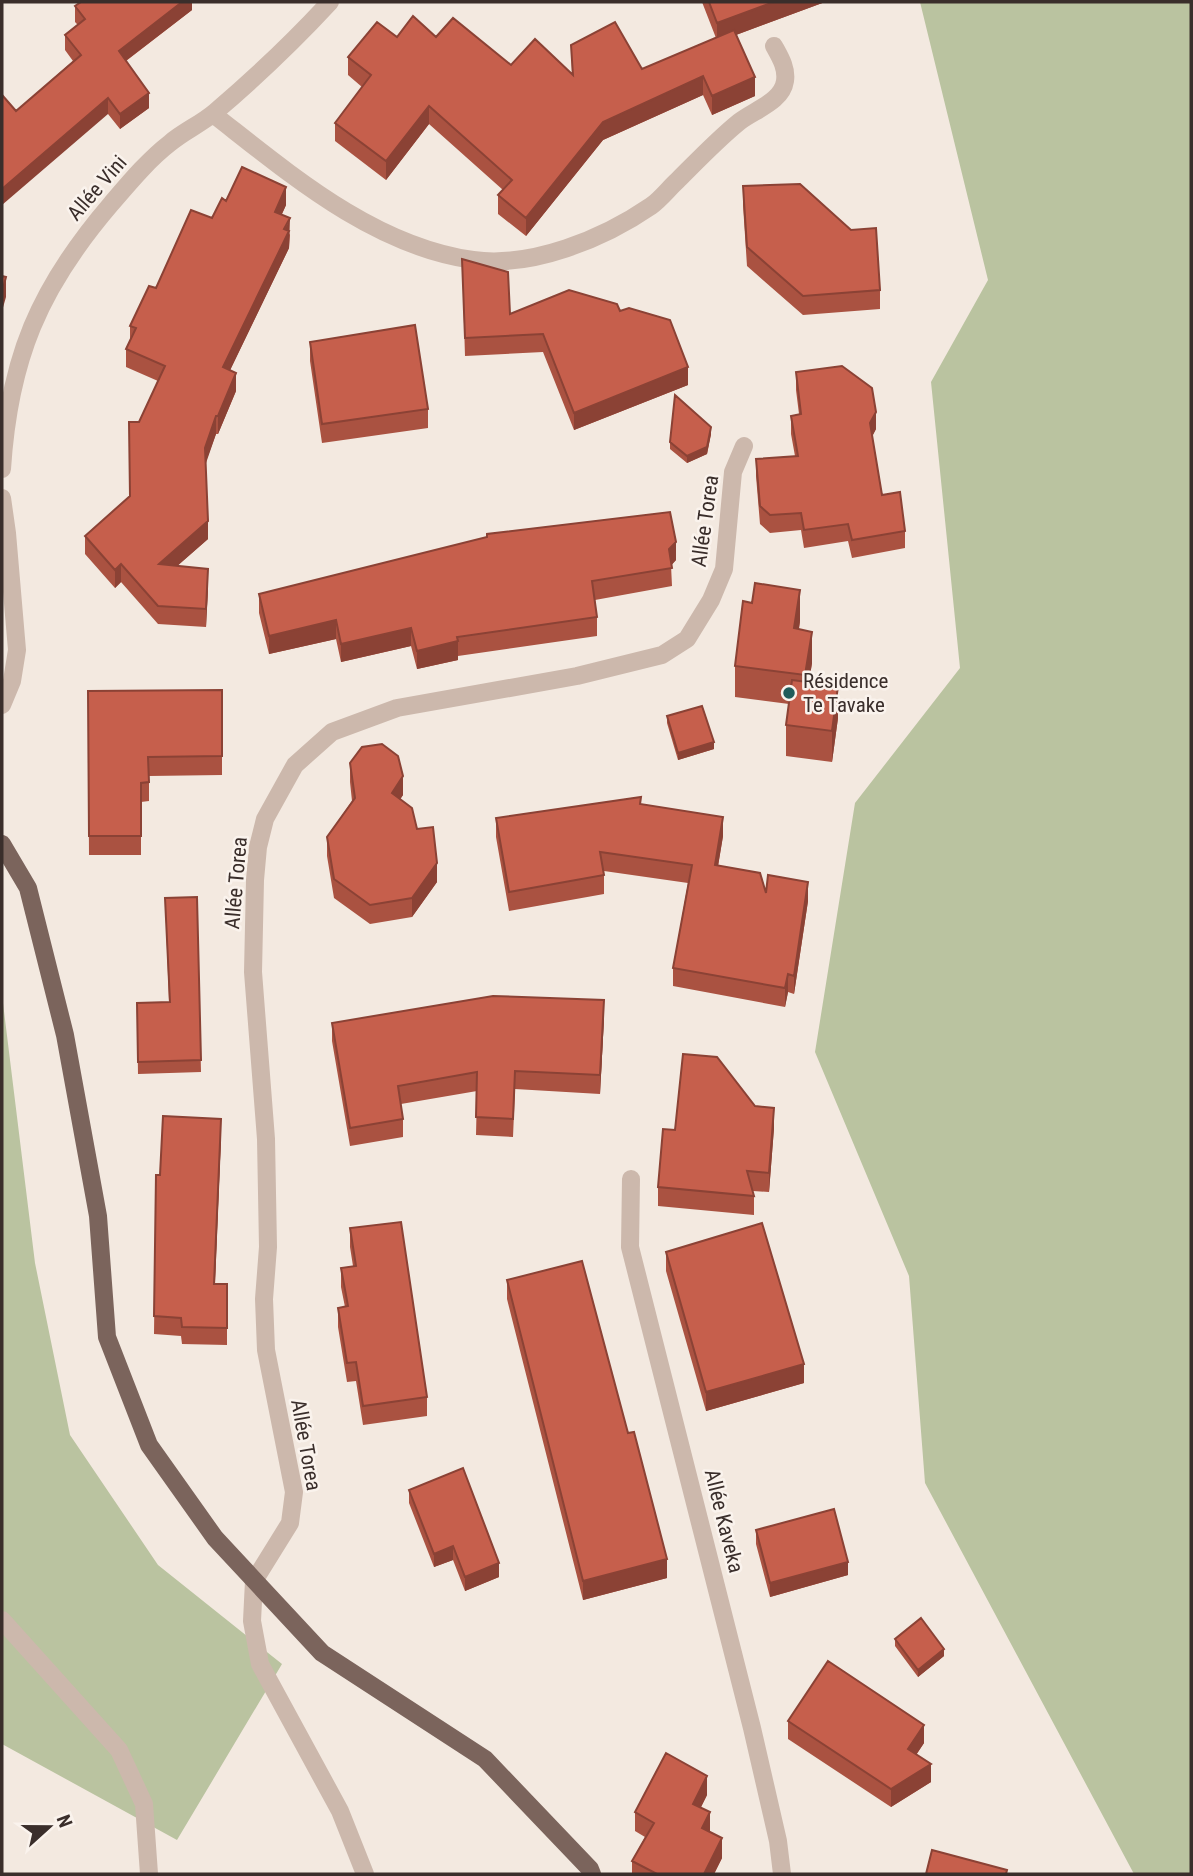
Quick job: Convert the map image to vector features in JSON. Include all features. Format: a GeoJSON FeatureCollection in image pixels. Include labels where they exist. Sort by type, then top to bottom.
{"type":"FeatureCollection","features":[{"type":"Feature","properties":{"kind":"main road"},"geometry":{"type":"LineString","coordinates":[[2,844],[28,888],[65,1035],[98,1216],[107,1337],[149,1446],[215,1538],[322,1654],[485,1759],[592,1874]]}},
{"type":"Feature","properties":{"kind":"street","name":"Allée Vini"},"geometry":{"type":"LineString","coordinates":[[2,469],[11,389],[37,312],[57,275],[88,231],[131,180],[170,143],[213,114],[300,34],[330,2]]}},
{"type":"Feature","properties":{"kind":"street"},"geometry":{"type":"LineString","coordinates":[[213,114],[275,163],[341,208],[372,225],[439,253],[475,260],[514,261],[549,254],[590,240],[653,205],[740,121],[775,99],[785,82],[784,65],[774,46]]}},
{"type":"Feature","properties":{"kind":"street","name":"Allée Torea"},"geometry":{"type":"LineString","coordinates":[[254,1581],[290,1523],[294,1492],[266,1349],[266,1139],[253,972],[255,880],[258,847],[265,819],[295,765],[332,732],[397,708],[577,676],[662,655],[687,639],[711,600],[724,569],[733,472],[744,446]]}},
{"type":"Feature","properties":{"kind":"street"},"geometry":{"type":"LineString","coordinates":[[2,498],[17,650],[12,681],[2,705]]}},
{"type":"Feature","properties":{"kind":"street","name":"Allée Kaveka"},"geometry":{"type":"LineString","coordinates":[[631,1179],[631,1247],[752,1728],[782,1874]]}},
{"type":"Feature","properties":{"kind":"street"},"geometry":{"type":"LineString","coordinates":[[254,1581],[252,1622],[260,1664],[340,1811],[365,1874]]}},
{"type":"Feature","properties":{"kind":"street"},"geometry":{"type":"LineString","coordinates":[[2,1620],[119,1750],[144,1804],[149,1874]]}},
{"type":"Feature","properties":{"kind":"green space"},"geometry":{"type":"Polygon","coordinates":[[[920,2],[1191,2],[1191,1874],[1134,1874],[925,1483],[909,1276],[815,1052],[855,803],[960,668],[931,382],[988,280],[920,2]]]}},
{"type":"Feature","properties":{"kind":"green space"},"geometry":{"type":"Polygon","coordinates":[[[2,995],[35,1263],[70,1435],[158,1565],[282,1664],[177,1840],[2,1744],[2,995]]]}},
{"type":"Feature","properties":{"kind":"building"},"geometry":{"type":"Polygon","coordinates":[[[81,2],[182,2],[119,51],[149,93],[120,114],[108,98],[2,189],[2,97],[16,111],[81,55],[65,35],[85,19],[75,6],[81,2]]]}},
{"type":"Feature","properties":{"kind":"building"},"geometry":{"type":"Polygon","coordinates":[[[709,2],[774,2],[717,23],[709,2]]]}},
{"type":"Feature","properties":{"kind":"building"},"geometry":{"type":"Polygon","coordinates":[[[413,16],[436,37],[453,18],[511,65],[535,39],[573,75],[571,45],[615,22],[642,69],[734,30],[755,77],[712,96],[703,76],[603,122],[526,218],[498,195],[512,180],[429,106],[386,161],[335,123],[371,75],[348,57],[377,22],[397,37],[413,16]]]}},
{"type":"Feature","properties":{"kind":"building"},"geometry":{"type":"Polygon","coordinates":[[[242,167],[286,187],[275,212],[290,218],[284,229],[289,231],[223,367],[236,373],[205,448],[208,521],[159,564],[208,569],[206,609],[158,606],[121,564],[115,570],[85,536],[130,496],[129,422],[139,422],[165,366],[126,349],[136,328],[130,326],[149,286],[156,288],[191,210],[212,218],[222,198],[226,201],[242,167]]]}},
{"type":"Feature","properties":{"kind":"building"},"geometry":{"type":"Polygon","coordinates":[[[800,184],[851,230],[876,228],[880,290],[803,296],[747,247],[743,186],[800,184]]]}},
{"type":"Feature","properties":{"kind":"building"},"geometry":{"type":"Polygon","coordinates":[[[462,259],[508,272],[510,314],[569,290],[617,304],[620,311],[629,308],[670,320],[688,367],[574,413],[543,334],[465,338],[462,259]]]}},
{"type":"Feature","properties":{"kind":"building"},"geometry":{"type":"Polygon","coordinates":[[[2,276],[6,277],[2,292],[2,276]]]}},
{"type":"Feature","properties":{"kind":"building"},"geometry":{"type":"Polygon","coordinates":[[[415,325],[428,409],[322,424],[310,342],[415,325]]]}},
{"type":"Feature","properties":{"kind":"building"},"geometry":{"type":"Polygon","coordinates":[[[842,366],[872,388],[876,412],[870,423],[882,495],[900,492],[905,531],[852,540],[848,524],[804,530],[801,513],[770,515],[760,506],[756,459],[798,456],[791,416],[801,414],[796,372],[842,366]]]}},
{"type":"Feature","properties":{"kind":"building"},"geometry":{"type":"Polygon","coordinates":[[[675,395],[711,427],[707,447],[687,456],[670,442],[675,395]]]}},
{"type":"Feature","properties":{"kind":"building"},"geometry":{"type":"Polygon","coordinates":[[[670,512],[676,542],[669,549],[672,568],[592,581],[597,617],[457,637],[458,641],[417,651],[411,628],[341,644],[336,620],[269,636],[259,594],[487,537],[487,534],[670,512]]]}},
{"type":"Feature","properties":{"kind":"building"},"geometry":{"type":"Polygon","coordinates":[[[755,583],[800,590],[794,628],[812,632],[805,675],[735,666],[743,601],[752,603],[755,583]]]}},
{"type":"Feature","properties":{"kind":"building"},"geometry":{"type":"Polygon","coordinates":[[[792,680],[838,686],[832,731],[786,725],[792,680]]]}},
{"type":"Feature","properties":{"kind":"building"},"geometry":{"type":"Polygon","coordinates":[[[222,690],[222,756],[148,757],[149,782],[141,783],[141,836],[89,836],[88,691],[222,690]]]}},
{"type":"Feature","properties":{"kind":"building"},"geometry":{"type":"Polygon","coordinates":[[[702,706],[714,742],[678,753],[667,716],[702,706]]]}},
{"type":"Feature","properties":{"kind":"building"},"geometry":{"type":"Polygon","coordinates":[[[382,744],[398,756],[403,776],[392,793],[412,808],[417,829],[433,827],[437,863],[412,898],[370,905],[334,879],[327,837],[355,798],[350,763],[362,747],[382,744]]]}},
{"type":"Feature","properties":{"kind":"building"},"geometry":{"type":"Polygon","coordinates":[[[641,797],[640,804],[723,817],[715,865],[760,873],[766,893],[768,875],[808,882],[794,976],[788,974],[785,988],[673,968],[692,865],[600,852],[604,875],[509,892],[496,818],[641,797]]]}},
{"type":"Feature","properties":{"kind":"building"},"geometry":{"type":"Polygon","coordinates":[[[197,897],[201,1060],[138,1062],[137,1003],[170,1002],[165,898],[197,897]]]}},
{"type":"Feature","properties":{"kind":"building"},"geometry":{"type":"Polygon","coordinates":[[[493,996],[604,1000],[600,1075],[515,1071],[513,1119],[476,1117],[477,1072],[398,1086],[403,1119],[350,1128],[332,1023],[493,996]]]}},
{"type":"Feature","properties":{"kind":"building"},"geometry":{"type":"Polygon","coordinates":[[[683,1054],[717,1057],[755,1106],[774,1108],[769,1173],[747,1171],[754,1196],[658,1187],[663,1129],[675,1130],[683,1054]]]}},
{"type":"Feature","properties":{"kind":"building"},"geometry":{"type":"Polygon","coordinates":[[[163,1116],[221,1119],[214,1284],[227,1284],[227,1328],[182,1327],[181,1318],[154,1316],[156,1175],[160,1175],[163,1116]]]}},
{"type":"Feature","properties":{"kind":"building"},"geometry":{"type":"Polygon","coordinates":[[[401,1222],[427,1397],[363,1406],[356,1362],[347,1363],[338,1308],[348,1306],[341,1268],[356,1266],[350,1228],[401,1222]]]}},
{"type":"Feature","properties":{"kind":"building"},"geometry":{"type":"Polygon","coordinates":[[[762,1223],[804,1364],[706,1392],[666,1252],[762,1223]]]}},
{"type":"Feature","properties":{"kind":"building"},"geometry":{"type":"Polygon","coordinates":[[[582,1261],[628,1433],[634,1432],[667,1559],[583,1581],[507,1280],[582,1261]]]}},
{"type":"Feature","properties":{"kind":"building"},"geometry":{"type":"Polygon","coordinates":[[[463,1468],[499,1563],[465,1577],[453,1546],[434,1554],[409,1490],[463,1468]]]}},
{"type":"Feature","properties":{"kind":"building"},"geometry":{"type":"Polygon","coordinates":[[[834,1509],[848,1562],[770,1583],[756,1530],[834,1509]]]}},
{"type":"Feature","properties":{"kind":"building"},"geometry":{"type":"Polygon","coordinates":[[[921,1618],[944,1649],[918,1670],[895,1639],[921,1618]]]}},
{"type":"Feature","properties":{"kind":"building"},"geometry":{"type":"Polygon","coordinates":[[[828,1661],[924,1725],[908,1749],[931,1764],[891,1789],[788,1721],[828,1661]]]}},
{"type":"Feature","properties":{"kind":"building"},"geometry":{"type":"Polygon","coordinates":[[[666,1753],[707,1776],[693,1804],[710,1812],[702,1828],[722,1838],[704,1874],[657,1874],[632,1861],[654,1823],[635,1812],[666,1753]]]}},
{"type":"Feature","properties":{"kind":"building"},"geometry":{"type":"Polygon","coordinates":[[[932,1850],[1007,1870],[1006,1874],[926,1874],[932,1850]]]}},
{"type":"Feature","properties":{"kind":"place","name":"Résidence Te Tavake"},"geometry":{"type":"Point","coordinates":[789,693]}}]}
